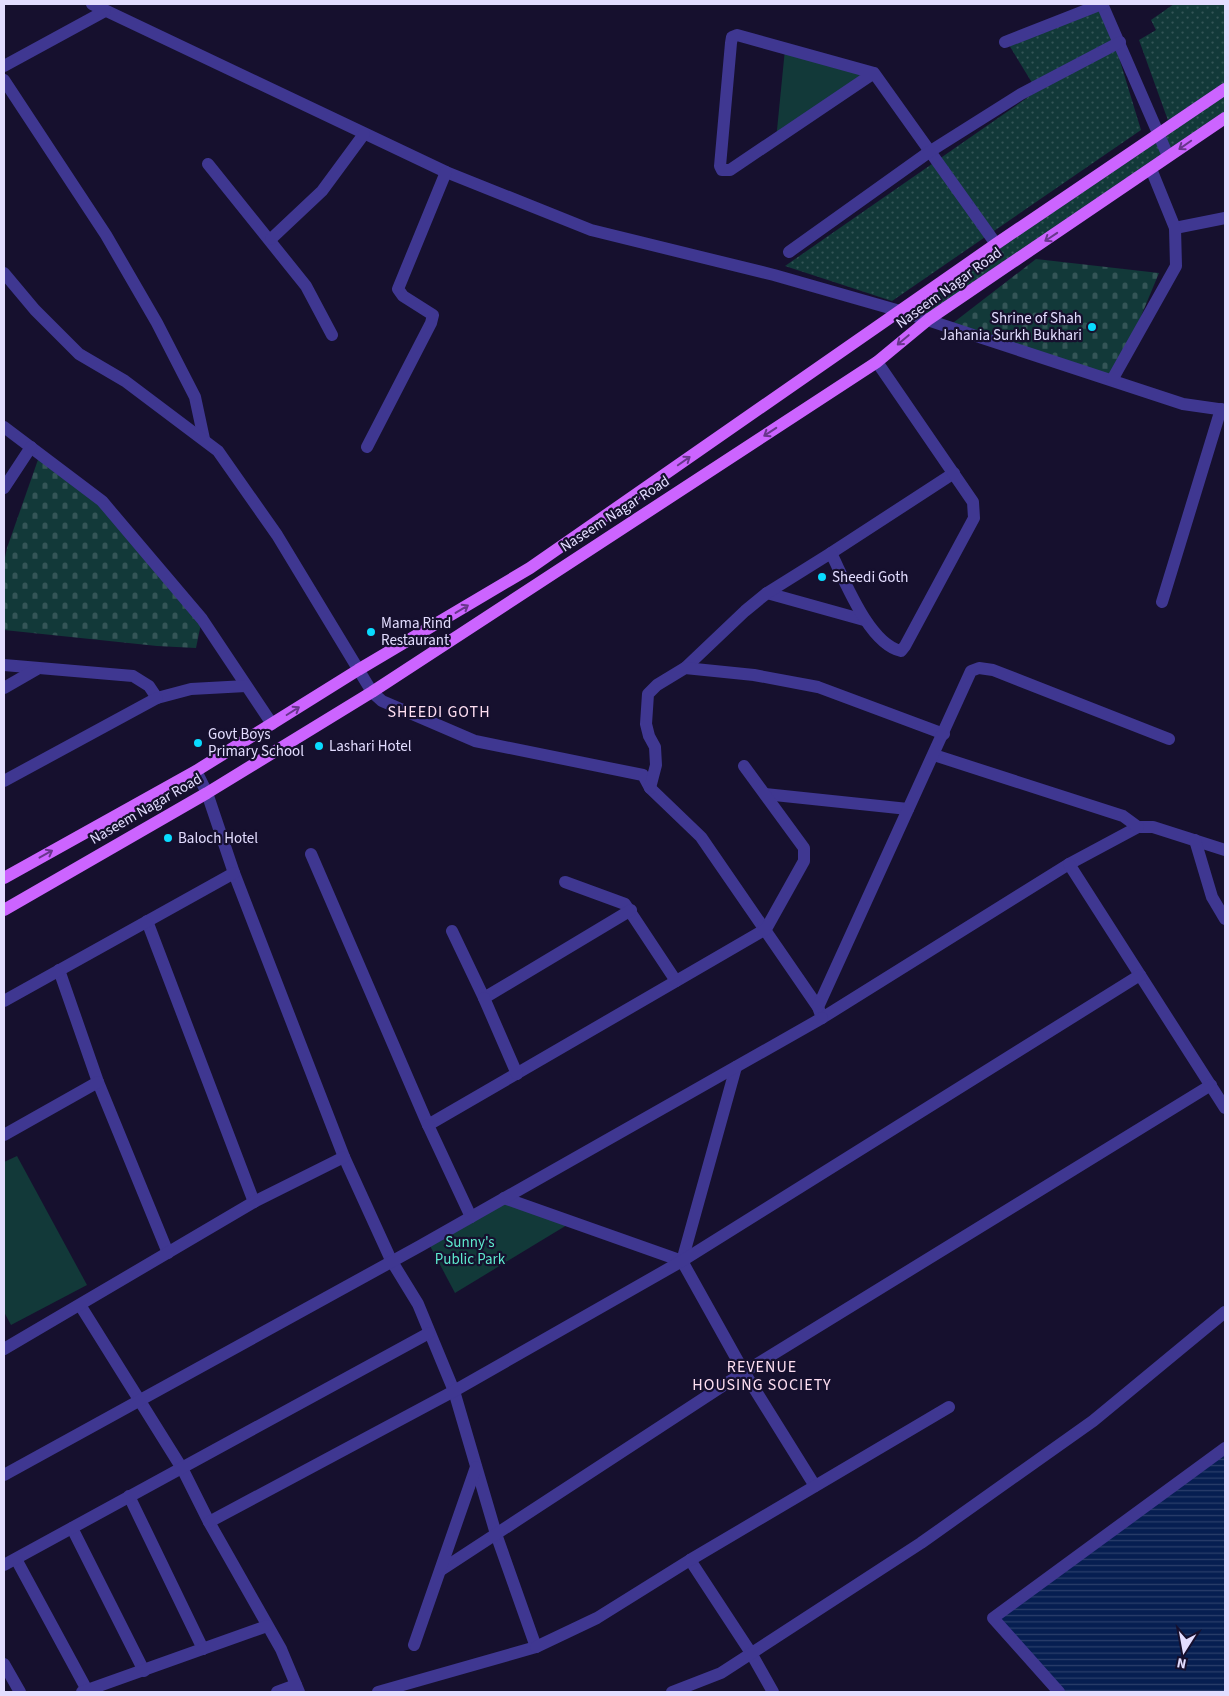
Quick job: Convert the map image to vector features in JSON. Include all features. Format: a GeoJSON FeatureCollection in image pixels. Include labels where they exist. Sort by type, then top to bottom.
{"type":"FeatureCollection","features":[{"type":"Feature","properties":{"kind":"main road","name":"Naseem Nagar Road"},"geometry":{"type":"LineString","coordinates":[[4,878],[196,771],[358,670],[530,568],[996,244],[1225,89]]}},
{"type":"Feature","properties":{"kind":"main road","name":"Naseem Nagar Road"},"geometry":{"type":"LineString","coordinates":[[4,910],[207,793],[372,692],[877,362],[929,319],[1225,118]]}},
{"type":"Feature","properties":{"kind":"street"},"geometry":{"type":"LineString","coordinates":[[92,4],[446,172],[591,230],[774,275],[929,319],[1183,404],[1223,410],[1162,602]]}},
{"type":"Feature","properties":{"kind":"street"},"geometry":{"type":"LineString","coordinates":[[1004,42],[1102,4],[1168,156]]}},
{"type":"Feature","properties":{"kind":"street"},"geometry":{"type":"LineString","coordinates":[[4,66],[106,11]]}},
{"type":"Feature","properties":{"kind":"street"},"geometry":{"type":"LineString","coordinates":[[874,73],[730,170],[722,170],[720,166],[732,37],[737,35],[874,73],[996,244]]}},
{"type":"Feature","properties":{"kind":"street"},"geometry":{"type":"LineString","coordinates":[[789,252],[929,152],[1021,94],[1120,42]]}},
{"type":"Feature","properties":{"kind":"street"},"geometry":{"type":"LineString","coordinates":[[4,80],[106,234],[157,323],[196,397],[204,439]]}},
{"type":"Feature","properties":{"kind":"street"},"geometry":{"type":"LineString","coordinates":[[271,239],[322,190],[364,134]]}},
{"type":"Feature","properties":{"kind":"street"},"geometry":{"type":"LineString","coordinates":[[208,164],[271,239],[306,286],[332,335]]}},
{"type":"Feature","properties":{"kind":"street"},"geometry":{"type":"LineString","coordinates":[[1112,380],[1176,266],[1175,228],[1151,169]]}},
{"type":"Feature","properties":{"kind":"street"},"geometry":{"type":"LineString","coordinates":[[366,447],[432,324],[432,315],[403,296],[398,289],[446,172]]}},
{"type":"Feature","properties":{"kind":"street"},"geometry":{"type":"LineString","coordinates":[[1175,228],[1225,218]]}},
{"type":"Feature","properties":{"kind":"street"},"geometry":{"type":"LineString","coordinates":[[4,273],[36,310],[79,354],[126,381],[218,451],[277,535],[372,692],[401,711],[475,741],[643,775],[650,788],[701,837],[766,929],[820,1012]]}},
{"type":"Feature","properties":{"kind":"street"},"geometry":{"type":"LineString","coordinates":[[831,553],[864,620],[892,649],[900,651],[905,646],[974,518],[974,502],[877,362]]}},
{"type":"Feature","properties":{"kind":"street"},"geometry":{"type":"LineString","coordinates":[[4,427],[102,501],[202,619],[272,724]]}},
{"type":"Feature","properties":{"kind":"street"},"geometry":{"type":"LineString","coordinates":[[4,488],[31,447]]}},
{"type":"Feature","properties":{"kind":"street"},"geometry":{"type":"LineString","coordinates":[[650,788],[656,764],[655,747],[649,736],[646,724],[648,694],[657,685],[685,668],[745,611],[767,594],[954,473]]}},
{"type":"Feature","properties":{"kind":"street"},"geometry":{"type":"LineString","coordinates":[[767,594],[864,620]]}},
{"type":"Feature","properties":{"kind":"street"},"geometry":{"type":"LineString","coordinates":[[4,665],[133,676],[149,686],[157,698]]}},
{"type":"Feature","properties":{"kind":"street"},"geometry":{"type":"LineString","coordinates":[[685,668],[754,675],[818,686],[944,734]]}},
{"type":"Feature","properties":{"kind":"street"},"geometry":{"type":"LineString","coordinates":[[820,1012],[971,671],[978,668],[993,670],[1169,739]]}},
{"type":"Feature","properties":{"kind":"street"},"geometry":{"type":"LineString","coordinates":[[4,688],[37,669]]}},
{"type":"Feature","properties":{"kind":"street"},"geometry":{"type":"LineString","coordinates":[[4,781],[157,698],[191,689],[246,686]]}},
{"type":"Feature","properties":{"kind":"street"},"geometry":{"type":"LineString","coordinates":[[934,755],[1123,816],[1138,827]]}},
{"type":"Feature","properties":{"kind":"street"},"geometry":{"type":"LineString","coordinates":[[428,1125],[766,929],[804,861],[804,848],[744,766]]}},
{"type":"Feature","properties":{"kind":"street"},"geometry":{"type":"LineString","coordinates":[[196,771],[207,793],[234,873],[344,1157],[391,1260],[418,1304],[454,1391],[496,1534],[536,1647]]}},
{"type":"Feature","properties":{"kind":"street"},"geometry":{"type":"LineString","coordinates":[[766,794],[908,810]]}},
{"type":"Feature","properties":{"kind":"street"},"geometry":{"type":"LineString","coordinates":[[4,1476],[471,1217],[736,1067],[820,1012],[1069,864],[1138,827],[1153,828],[1225,850]]}},
{"type":"Feature","properties":{"kind":"street"},"geometry":{"type":"LineString","coordinates":[[1195,840],[1212,897],[1225,918]]}},
{"type":"Feature","properties":{"kind":"street"},"geometry":{"type":"LineString","coordinates":[[311,854],[428,1125],[471,1217]]}},
{"type":"Feature","properties":{"kind":"street"},"geometry":{"type":"LineString","coordinates":[[1069,864],[1225,1108]]}},
{"type":"Feature","properties":{"kind":"street"},"geometry":{"type":"LineString","coordinates":[[4,1001],[234,873]]}},
{"type":"Feature","properties":{"kind":"street"},"geometry":{"type":"LineString","coordinates":[[564,882],[617,900],[631,910],[676,981]]}},
{"type":"Feature","properties":{"kind":"street"},"geometry":{"type":"LineString","coordinates":[[484,998],[631,910]]}},
{"type":"Feature","properties":{"kind":"street"},"geometry":{"type":"LineString","coordinates":[[147,922],[254,1202]]}},
{"type":"Feature","properties":{"kind":"street"},"geometry":{"type":"LineString","coordinates":[[452,931],[484,998],[516,1074]]}},
{"type":"Feature","properties":{"kind":"street"},"geometry":{"type":"LineString","coordinates":[[58,970],[98,1082],[168,1253]]}},
{"type":"Feature","properties":{"kind":"street"},"geometry":{"type":"LineString","coordinates":[[209,1522],[454,1391],[682,1261],[1140,975]]}},
{"type":"Feature","properties":{"kind":"street"},"geometry":{"type":"LineString","coordinates":[[682,1261],[736,1067]]}},
{"type":"Feature","properties":{"kind":"street"},"geometry":{"type":"LineString","coordinates":[[4,1135],[98,1082]]}},
{"type":"Feature","properties":{"kind":"street"},"geometry":{"type":"LineString","coordinates":[[441,1570],[744,1372],[1210,1085]]}},
{"type":"Feature","properties":{"kind":"street"},"geometry":{"type":"LineString","coordinates":[[4,1349],[254,1202],[344,1157]]}},
{"type":"Feature","properties":{"kind":"street"},"geometry":{"type":"LineString","coordinates":[[504,1198],[682,1261],[744,1372],[815,1486]]}},
{"type":"Feature","properties":{"kind":"street"},"geometry":{"type":"LineString","coordinates":[[80,1305],[183,1470],[209,1522],[281,1649],[297,1689],[277,1692]]}},
{"type":"Feature","properties":{"kind":"street"},"geometry":{"type":"LineString","coordinates":[[672,1692],[721,1673],[921,1543],[1093,1421],[1225,1312]]}},
{"type":"Feature","properties":{"kind":"street"},"geometry":{"type":"LineString","coordinates":[[4,1566],[129,1496],[183,1470],[429,1333]]}},
{"type":"Feature","properties":{"kind":"street"},"geometry":{"type":"LineString","coordinates":[[378,1692],[536,1647],[598,1618],[690,1560],[949,1407]]}},
{"type":"Feature","properties":{"kind":"street"},"geometry":{"type":"LineString","coordinates":[[1059,1692],[994,1618],[1225,1448]]}},
{"type":"Feature","properties":{"kind":"street"},"geometry":{"type":"LineString","coordinates":[[414,1645],[476,1467]]}},
{"type":"Feature","properties":{"kind":"street"},"geometry":{"type":"LineString","coordinates":[[129,1496],[203,1650]]}},
{"type":"Feature","properties":{"kind":"street"},"geometry":{"type":"LineString","coordinates":[[72,1528],[144,1670]]}},
{"type":"Feature","properties":{"kind":"street"},"geometry":{"type":"LineString","coordinates":[[16,1559],[84,1691],[267,1626]]}},
{"type":"Feature","properties":{"kind":"street"},"geometry":{"type":"LineString","coordinates":[[690,1560],[751,1653],[773,1692]]}},
{"type":"Feature","properties":{"kind":"street"},"geometry":{"type":"LineString","coordinates":[[4,1664],[20,1692]]}},
{"type":"Feature","properties":{"kind":"green space"},"geometry":{"type":"Polygon","coordinates":[[[1174,4],[1225,4],[1225,119],[929,319],[900,311],[1170,126],[1139,40],[1156,30],[1151,20],[1174,4]]]}},
{"type":"Feature","properties":{"kind":"green space"},"geometry":{"type":"Polygon","coordinates":[[[1099,11],[1117,51],[1141,130],[892,301],[785,266],[1037,91],[1009,45],[1099,11]]]}},
{"type":"Feature","properties":{"kind":"green space"},"geometry":{"type":"Polygon","coordinates":[[[785,49],[874,73],[776,140],[785,49]]]}},
{"type":"Feature","properties":{"kind":"green space"},"geometry":{"type":"Polygon","coordinates":[[[1036,259],[1159,273],[1114,381],[949,326],[1036,259]]]}},
{"type":"Feature","properties":{"kind":"green space"},"geometry":{"type":"Polygon","coordinates":[[[40,454],[102,501],[202,619],[196,648],[157,646],[4,630],[4,562],[7,548],[40,454]]]}},
{"type":"Feature","properties":{"kind":"green space"},"geometry":{"type":"Polygon","coordinates":[[[17,1156],[87,1285],[11,1325],[4,1312],[4,1162],[17,1156]]]}},
{"type":"Feature","properties":{"kind":"green space","name":"Sunny's Public Park"},"geometry":{"type":"Polygon","coordinates":[[[504,1198],[572,1222],[455,1293],[428,1242],[504,1198]]]}},
{"type":"Feature","properties":{"kind":"water"},"geometry":{"type":"Polygon","coordinates":[[[1225,1448],[1225,1692],[1059,1692],[993,1618],[1225,1448]]]}},
{"type":"Feature","properties":{"kind":"place","name":"Shrine of Shah Jahania Surkh Bukhari"},"geometry":{"type":"Point","coordinates":[1092,327]}},
{"type":"Feature","properties":{"kind":"place","name":"Sheedi Goth"},"geometry":{"type":"Point","coordinates":[822,577]}},
{"type":"Feature","properties":{"kind":"place","name":"Mama Rind Restaurant"},"geometry":{"type":"Point","coordinates":[371,632]}},
{"type":"Feature","properties":{"kind":"place","name":"Govt Boys Primary School"},"geometry":{"type":"Point","coordinates":[198,743]}},
{"type":"Feature","properties":{"kind":"place","name":"Lashari Hotel"},"geometry":{"type":"Point","coordinates":[319,746]}},
{"type":"Feature","properties":{"kind":"place","name":"Baloch Hotel"},"geometry":{"type":"Point","coordinates":[168,838]}},
{"type":"Feature","properties":{"kind":"district","name":"SHEEDI GOTH"},"geometry":{"type":"Point","coordinates":[439,712]}},
{"type":"Feature","properties":{"kind":"district","name":"REVENUE HOUSING SOCIETY"},"geometry":{"type":"Point","coordinates":[762,1376]}}]}
